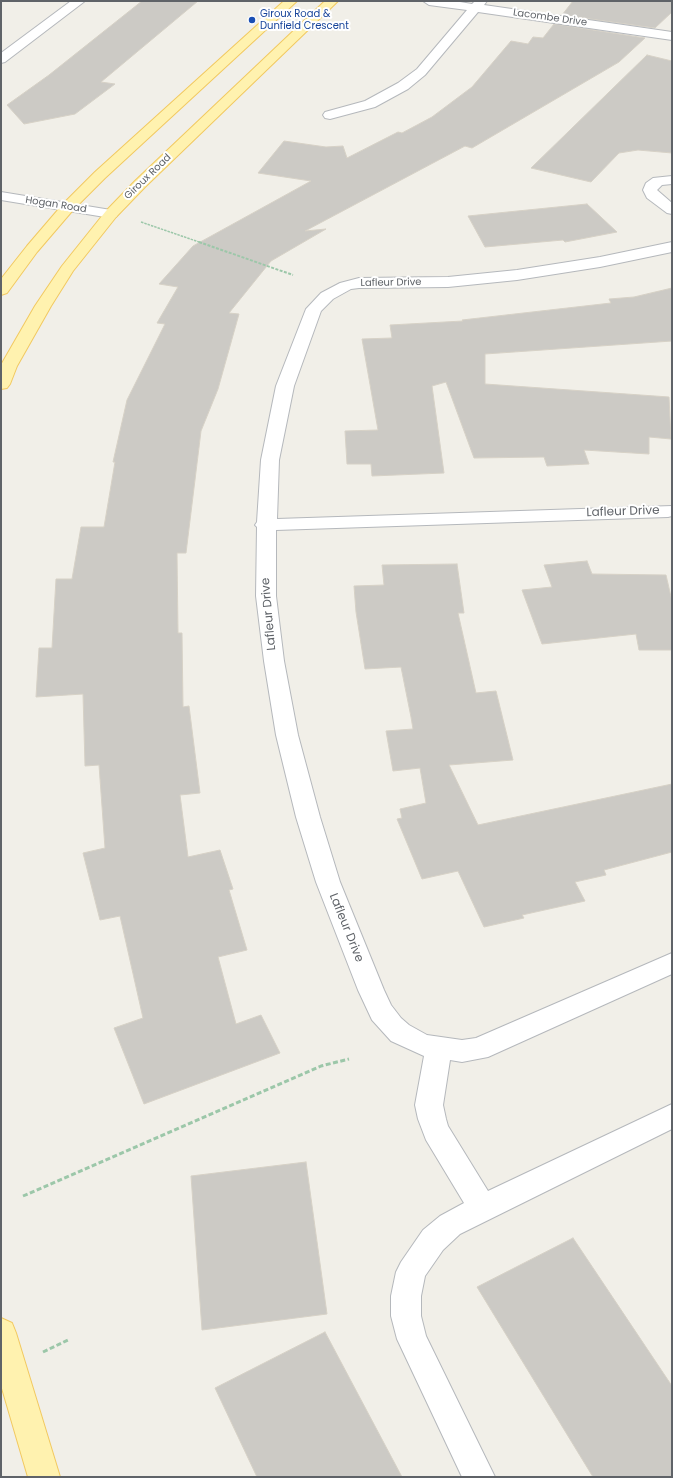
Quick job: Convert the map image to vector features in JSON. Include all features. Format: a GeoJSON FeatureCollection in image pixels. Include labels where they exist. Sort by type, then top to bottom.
{"type":"FeatureCollection","features":[{"type":"Feature","properties":{"kind":"main road"},"geometry":{"type":"LineString","coordinates":[[1,290],[32,249],[68,207],[105,170],[291,1]]}},
{"type":"Feature","properties":{"kind":"main road","name":"Giroux Road"},"geometry":{"type":"LineString","coordinates":[[1,384],[9,366],[43,306],[67,269],[111,214],[146,178],[332,1]]}},
{"type":"Feature","properties":{"kind":"main road"},"geometry":{"type":"LineString","coordinates":[[1,1333],[44,1477]]}},
{"type":"Feature","properties":{"kind":"street"},"geometry":{"type":"LineString","coordinates":[[1,59],[80,1]]}},
{"type":"Feature","properties":{"kind":"street","name":"Lacombe Drive"},"geometry":{"type":"LineString","coordinates":[[429,1],[478,4],[672,36]]}},
{"type":"Feature","properties":{"kind":"street"},"geometry":{"type":"LineString","coordinates":[[330,115],[370,104],[403,86],[421,72],[478,4]]}},
{"type":"Feature","properties":{"kind":"street"},"geometry":{"type":"LineString","coordinates":[[672,180],[654,183],[650,190],[652,195],[672,210]]}},
{"type":"Feature","properties":{"kind":"street","name":"Hogan Road"},"geometry":{"type":"LineString","coordinates":[[1,196],[111,214]]}},
{"type":"Feature","properties":{"kind":"street","name":"Lafleur Drive"},"geometry":{"type":"LineString","coordinates":[[672,247],[600,262],[516,275],[448,282],[359,283],[339,289],[327,296],[314,309],[285,386],[270,460],[266,525],[266,596],[274,661],[287,735],[308,817],[328,882],[381,1012],[400,1033],[422,1045],[439,1049],[462,1051],[479,1049],[672,963]]}},
{"type":"Feature","properties":{"kind":"street","name":"Lafleur Drive"},"geometry":{"type":"LineString","coordinates":[[266,525],[668,511]]}},
{"type":"Feature","properties":{"kind":"street"},"geometry":{"type":"LineString","coordinates":[[439,1049],[429,1105],[432,1119],[436,1131],[483,1208]]}},
{"type":"Feature","properties":{"kind":"street"},"geometry":{"type":"LineString","coordinates":[[479,1477],[412,1339],[406,1316],[406,1296],[412,1272],[420,1257],[433,1240],[450,1225],[672,1116]]}},
{"type":"Feature","properties":{"kind":"path"},"geometry":{"type":"LineString","coordinates":[[138,221],[293,276]]}},
{"type":"Feature","properties":{"kind":"path"},"geometry":{"type":"LineString","coordinates":[[23,1196],[321,1066],[349,1059]]}},
{"type":"Feature","properties":{"kind":"path"},"geometry":{"type":"LineString","coordinates":[[41,1354],[68,1340]]}},
{"type":"Feature","properties":{"kind":"building"},"geometry":{"type":"Polygon","coordinates":[[[142,1],[198,1],[101,82],[115,84],[75,114],[24,124],[7,105],[49,75],[142,1]]]}},
{"type":"Feature","properties":{"kind":"building"},"geometry":{"type":"Polygon","coordinates":[[[573,1],[672,1],[672,12],[655,28],[562,15],[573,1]]]}},
{"type":"Feature","properties":{"kind":"building"},"geometry":{"type":"Polygon","coordinates":[[[554,24],[645,38],[619,62],[472,148],[465,146],[305,231],[326,229],[271,261],[229,313],[239,314],[218,389],[201,431],[186,553],[177,553],[178,633],[182,633],[183,707],[189,706],[200,793],[180,795],[188,857],[220,850],[233,889],[229,890],[247,950],[218,957],[236,1024],[261,1015],[280,1053],[144,1104],[114,1028],[143,1018],[120,916],[100,920],[83,853],[105,848],[99,765],[85,766],[83,694],[36,697],[39,648],[52,648],[56,579],[72,579],[81,527],[104,527],[115,462],[113,462],[127,400],[165,324],[157,323],[178,287],[159,284],[193,246],[311,181],[258,173],[284,141],[326,147],[343,146],[347,158],[398,132],[402,133],[432,117],[472,87],[511,41],[528,44],[533,37],[543,38],[554,24]]]}},
{"type":"Feature","properties":{"kind":"building"},"geometry":{"type":"Polygon","coordinates":[[[647,55],[672,61],[672,153],[638,150],[619,153],[591,182],[531,168],[647,55]]]}},
{"type":"Feature","properties":{"kind":"building"},"geometry":{"type":"Polygon","coordinates":[[[587,204],[617,232],[565,242],[563,240],[485,247],[468,216],[587,204]]]}},
{"type":"Feature","properties":{"kind":"building"},"geometry":{"type":"Polygon","coordinates":[[[672,288],[672,341],[485,354],[485,384],[669,397],[671,439],[649,437],[649,454],[584,450],[589,464],[547,466],[544,457],[474,458],[446,382],[432,386],[444,473],[372,476],[371,464],[347,464],[345,431],[378,430],[362,339],[392,338],[390,325],[463,321],[462,320],[611,303],[609,299],[634,297],[672,288]]]}},
{"type":"Feature","properties":{"kind":"building"},"geometry":{"type":"Polygon","coordinates":[[[587,561],[592,574],[666,575],[672,601],[672,650],[639,650],[636,634],[542,644],[522,590],[552,587],[544,565],[587,561]]]}},
{"type":"Feature","properties":{"kind":"building"},"geometry":{"type":"Polygon","coordinates":[[[457,564],[464,613],[458,613],[476,693],[496,691],[513,760],[449,765],[478,825],[672,784],[672,852],[604,870],[606,875],[575,882],[585,901],[522,915],[524,918],[484,927],[458,871],[422,879],[397,819],[402,818],[400,809],[426,803],[420,768],[393,771],[386,731],[413,729],[411,717],[401,667],[365,669],[356,612],[354,586],[384,585],[382,565],[457,564]]]}},
{"type":"Feature","properties":{"kind":"building"},"geometry":{"type":"Polygon","coordinates":[[[306,1162],[327,1314],[202,1330],[191,1176],[306,1162]]]}},
{"type":"Feature","properties":{"kind":"building"},"geometry":{"type":"Polygon","coordinates":[[[573,1238],[672,1386],[672,1477],[593,1477],[477,1287],[573,1238]]]}},
{"type":"Feature","properties":{"kind":"building"},"geometry":{"type":"Polygon","coordinates":[[[325,1332],[402,1477],[257,1477],[215,1388],[325,1332]]]}},
{"type":"Feature","properties":{"kind":"place","name":"Giroux Road & Dunfield Crescent"},"geometry":{"type":"Point","coordinates":[252,20]}}]}
